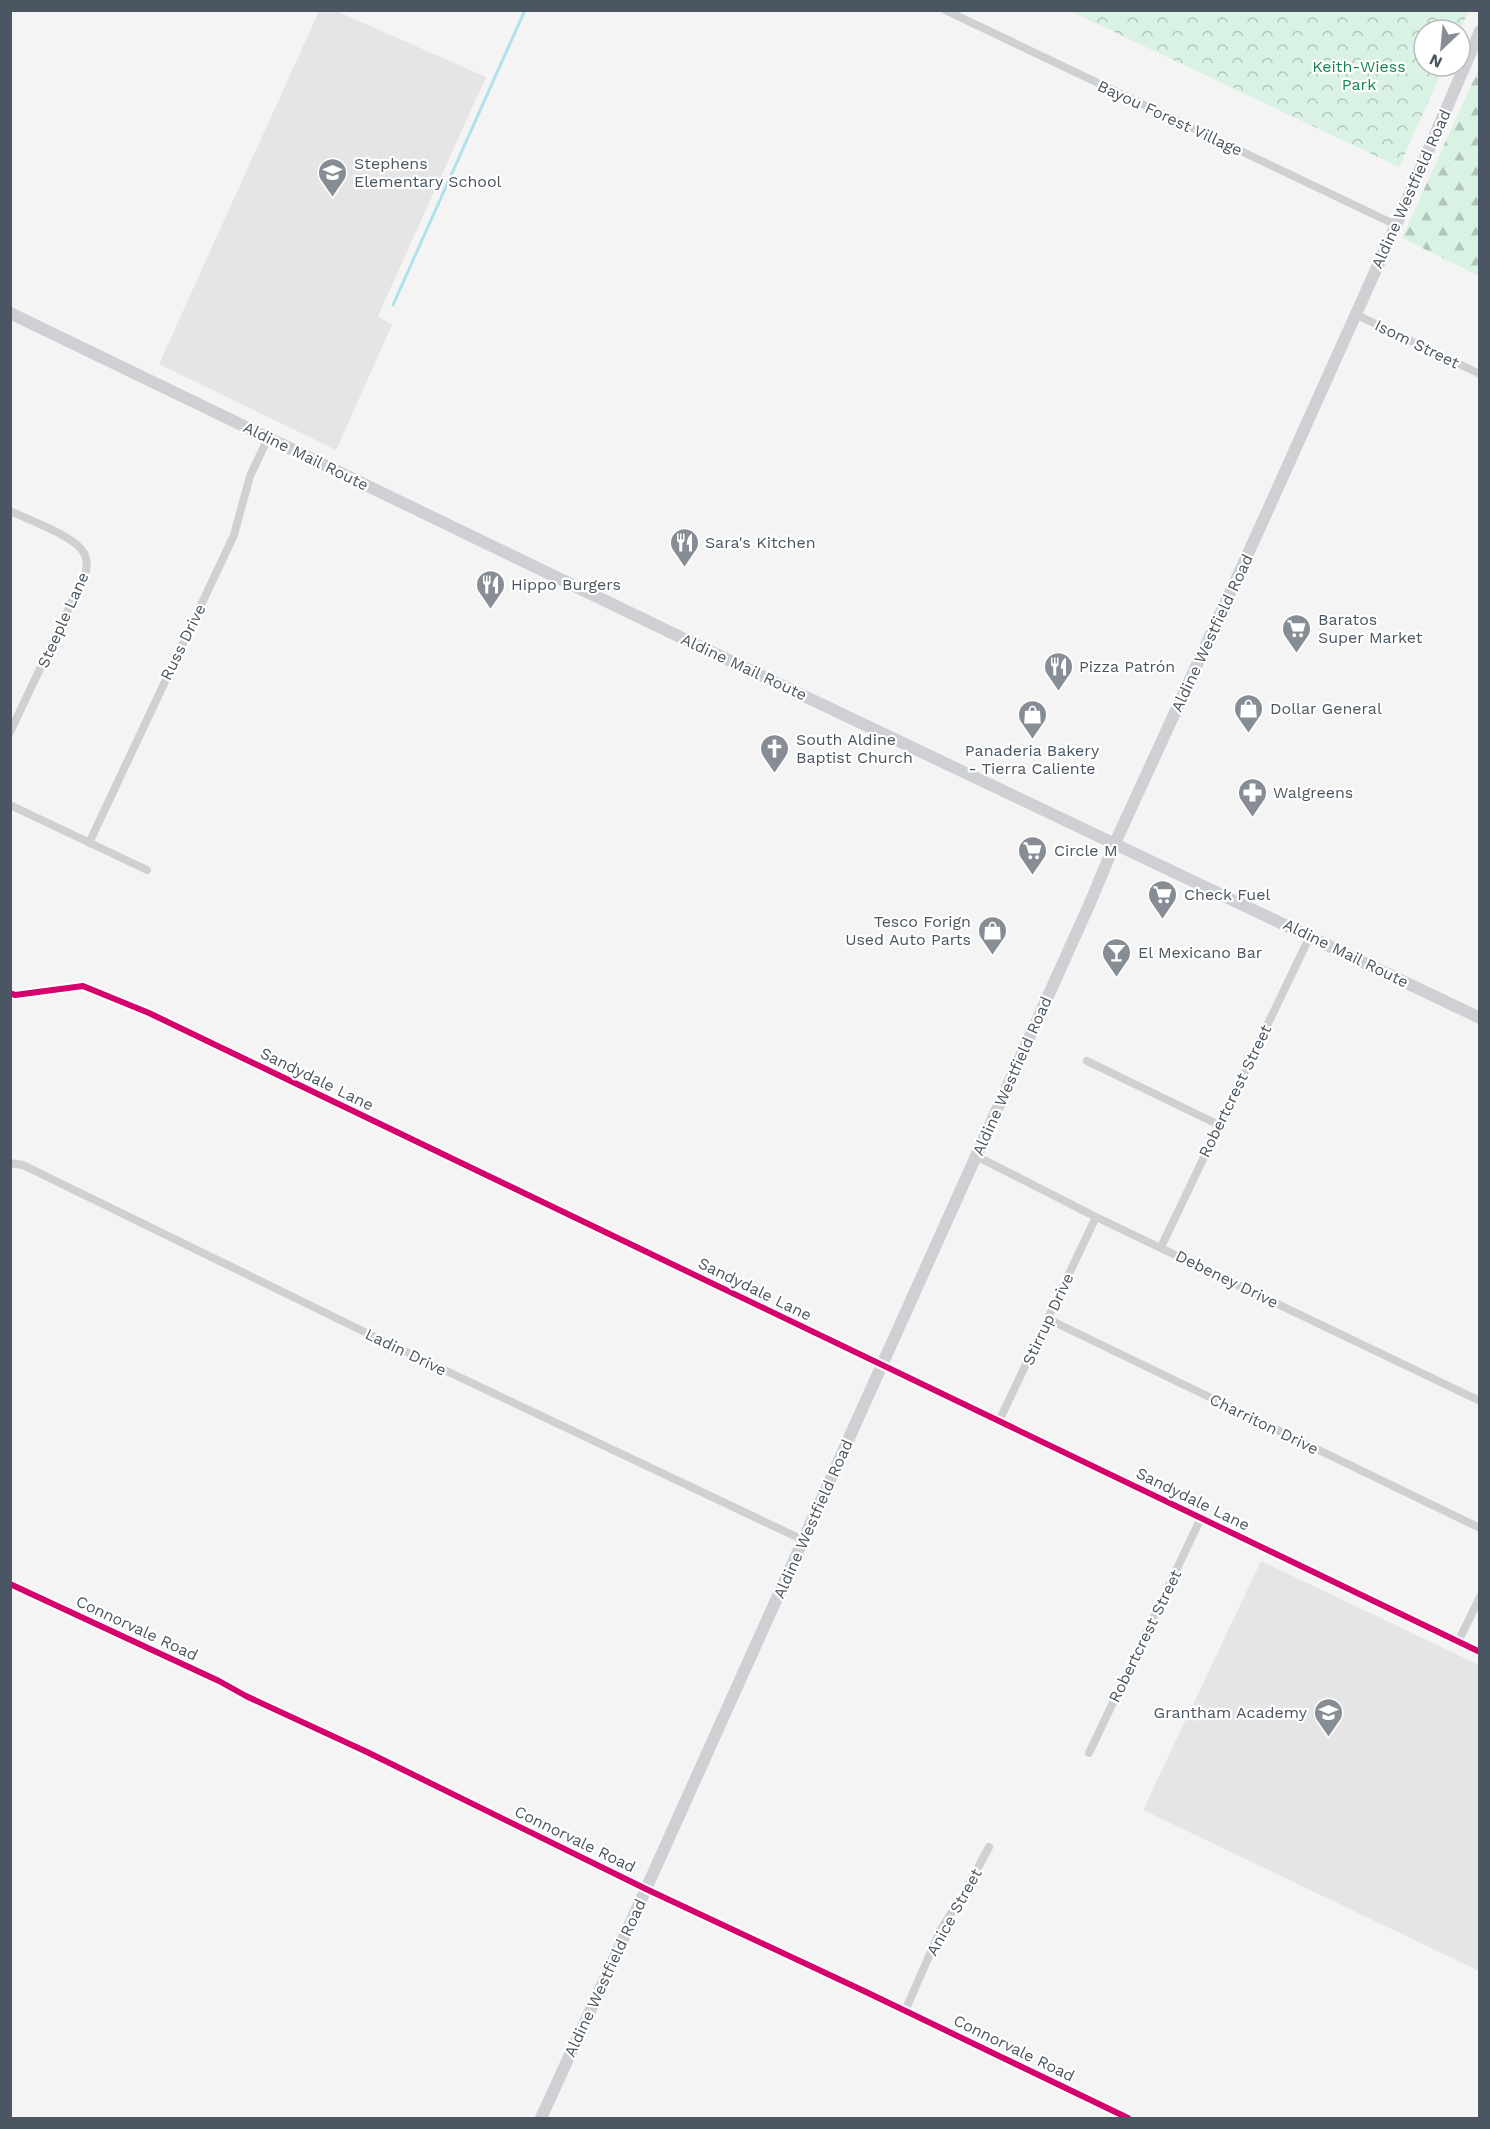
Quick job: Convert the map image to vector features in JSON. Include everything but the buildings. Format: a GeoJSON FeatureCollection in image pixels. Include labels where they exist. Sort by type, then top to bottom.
{"type":"FeatureCollection","features":[{"type":"Feature","properties":{"kind":"main road","name":"Aldine Westfield Road"},"geometry":{"type":"LineString","coordinates":[[541,2118],[882,1365],[1115,843],[1258,534],[1479,32]]}},
{"type":"Feature","properties":{"kind":"main road","name":"Aldine Mail Route"},"geometry":{"type":"LineString","coordinates":[[10,313],[676,635],[1479,1018]]}},
{"type":"Feature","properties":{"kind":"street","name":"Bayou Forest Village"},"geometry":{"type":"LineString","coordinates":[[945,10],[1396,225]]}},
{"type":"Feature","properties":{"kind":"street","name":"Isom Street"},"geometry":{"type":"LineString","coordinates":[[1354,314],[1479,374]]}},
{"type":"Feature","properties":{"kind":"street","name":"Russ Drive"},"geometry":{"type":"LineString","coordinates":[[89,843],[234,535],[250,476],[268,438]]}},
{"type":"Feature","properties":{"kind":"street","name":"Steeple Lane"},"geometry":{"type":"LineString","coordinates":[[10,511],[71,541],[85,554],[87,566],[10,732]]}},
{"type":"Feature","properties":{"kind":"street"},"geometry":{"type":"LineString","coordinates":[[10,806],[147,870]]}},
{"type":"Feature","properties":{"kind":"street","name":"Robertcrest Street"},"geometry":{"type":"LineString","coordinates":[[1161,1247],[1310,936]]}},
{"type":"Feature","properties":{"kind":"street","name":"Sandydale Lane"},"geometry":{"type":"LineString","coordinates":[[10,993],[83,986],[149,1013],[1479,1652]]}},
{"type":"Feature","properties":{"kind":"street"},"geometry":{"type":"LineString","coordinates":[[1087,1061],[1219,1125]]}},
{"type":"Feature","properties":{"kind":"street","name":"Debeney Drive"},"geometry":{"type":"LineString","coordinates":[[976,1156],[1096,1217],[1479,1401]]}},
{"type":"Feature","properties":{"kind":"street","name":"Ladin Drive"},"geometry":{"type":"LineString","coordinates":[[10,1163],[23,1165],[377,1338],[803,1540]]}},
{"type":"Feature","properties":{"kind":"street","name":"Stirrup Drive"},"geometry":{"type":"LineString","coordinates":[[999,1421],[1096,1217]]}},
{"type":"Feature","properties":{"kind":"street","name":"Charriton Drive"},"geometry":{"type":"LineString","coordinates":[[1048,1319],[1479,1528]]}},
{"type":"Feature","properties":{"kind":"street","name":"Robertcrest Street"},"geometry":{"type":"LineString","coordinates":[[1089,1753],[1201,1518]]}},
{"type":"Feature","properties":{"kind":"street","name":"Connorvale Road"},"geometry":{"type":"LineString","coordinates":[[10,1584],[219,1681],[646,1889],[1128,2118]]}},
{"type":"Feature","properties":{"kind":"street"},"geometry":{"type":"LineString","coordinates":[[1458,1642],[1479,1597]]}},
{"type":"Feature","properties":{"kind":"street","name":"Anice Street"},"geometry":{"type":"LineString","coordinates":[[905,2011],[940,1931],[989,1847]]}},
{"type":"Feature","properties":{"kind":"shaded area","name":"Stephens Elementary School"},"geometry":{"type":"Polygon","coordinates":[[[319,11],[336,11],[486,77],[378,316],[392,325],[336,450],[159,364],[319,11]]]}},
{"type":"Feature","properties":{"kind":"shaded area","name":"Grantham Academy"},"geometry":{"type":"Polygon","coordinates":[[[1261,1561],[1479,1665],[1479,1971],[1143,1810],[1261,1561]]]}},
{"type":"Feature","properties":{"kind":"green space","name":"Keith-Wiess Park"},"geometry":{"type":"Polygon","coordinates":[[[1070,11],[1469,11],[1466,18],[1412,18],[1412,78],[1439,78],[1399,167],[1070,11]]]}},
{"type":"Feature","properties":{"kind":"green space"},"geometry":{"type":"Polygon","coordinates":[[[1479,68],[1479,276],[1402,238],[1479,68]]]}},
{"type":"Feature","properties":{"kind":"waterway"},"geometry":{"type":"LineString","coordinates":[[393,305],[525,10]]}},
{"type":"Feature","properties":{"kind":"cycle path"},"geometry":{"type":"LineString","coordinates":[[10,993],[15,995],[83,986],[149,1013],[1480,1652]]}},
{"type":"Feature","properties":{"kind":"cycle path"},"geometry":{"type":"LineString","coordinates":[[10,1584],[219,1681],[646,1889],[1128,2118]]}},
{"type":"Feature","properties":{"kind":"place","name":"Stephens Elementary School"},"geometry":{"type":"Point","coordinates":[333,198]}},
{"type":"Feature","properties":{"kind":"place","name":"Sara's Kitchen"},"geometry":{"type":"Point","coordinates":[684,568]}},
{"type":"Feature","properties":{"kind":"place","name":"Hippo Burgers"},"geometry":{"type":"Point","coordinates":[490,610]}},
{"type":"Feature","properties":{"kind":"place","name":"Baratos Super Market"},"geometry":{"type":"Point","coordinates":[1297,654]}},
{"type":"Feature","properties":{"kind":"place","name":"Pizza Patrón"},"geometry":{"type":"Point","coordinates":[1058,692]}},
{"type":"Feature","properties":{"kind":"place","name":"Dollar General"},"geometry":{"type":"Point","coordinates":[1249,734]}},
{"type":"Feature","properties":{"kind":"place","name":"Panaderia Bakery - Tierra Caliente"},"geometry":{"type":"Point","coordinates":[1032,740]}},
{"type":"Feature","properties":{"kind":"place","name":"South Aldine Baptist Church"},"geometry":{"type":"Point","coordinates":[775,774]}},
{"type":"Feature","properties":{"kind":"place","name":"Walgreens"},"geometry":{"type":"Point","coordinates":[1252,818]}},
{"type":"Feature","properties":{"kind":"place","name":"Circle M"},"geometry":{"type":"Point","coordinates":[1033,876]}},
{"type":"Feature","properties":{"kind":"place","name":"Check Fuel"},"geometry":{"type":"Point","coordinates":[1163,920]}},
{"type":"Feature","properties":{"kind":"place","name":"Tesco Forign Used Auto Parts"},"geometry":{"type":"Point","coordinates":[992,956]}},
{"type":"Feature","properties":{"kind":"place","name":"El Mexicano Bar"},"geometry":{"type":"Point","coordinates":[1117,978]}},
{"type":"Feature","properties":{"kind":"place","name":"Grantham Academy"},"geometry":{"type":"Point","coordinates":[1328,1738]}}]}
